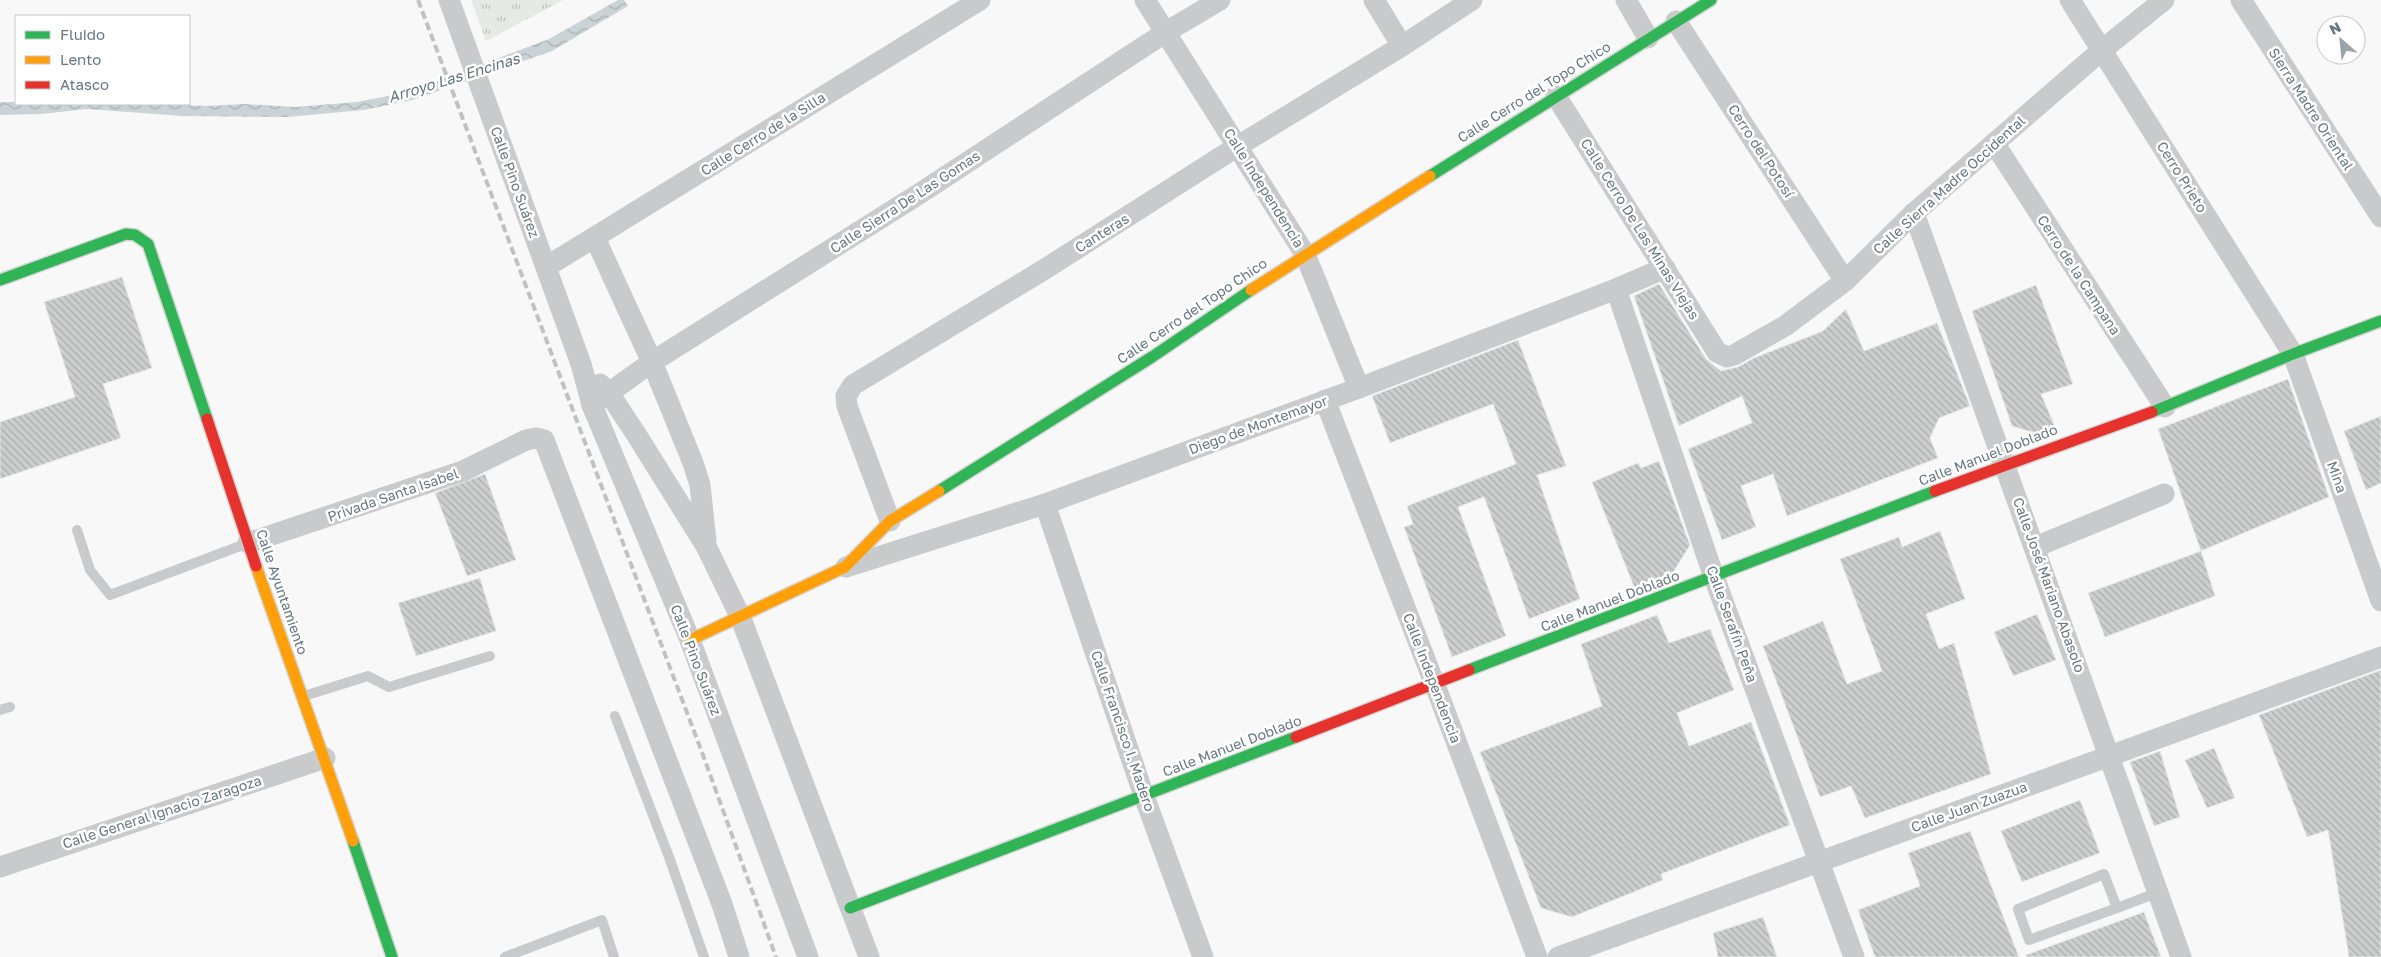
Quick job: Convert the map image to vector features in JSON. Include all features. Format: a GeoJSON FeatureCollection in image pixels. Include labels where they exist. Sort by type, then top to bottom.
{"type":"FeatureCollection","features":[{"type":"Feature","properties":{"kind":"street","name":"Calle Pino Suárez"},"geometry":{"type":"LineString","coordinates":[[449,0],[581,364],[600,399],[706,546],[740,616],[869,957]]}},
{"type":"Feature","properties":{"kind":"street","name":"Calle Cerro de la Silla"},"geometry":{"type":"LineString","coordinates":[[546,267],[980,0]]}},
{"type":"Feature","properties":{"kind":"street","name":"Calle Independencia"},"geometry":{"type":"LineString","coordinates":[[1145,0],[1305,254],[1359,388]]}},
{"type":"Feature","properties":{"kind":"street","name":"Calle Sierra De Las Gomas"},"geometry":{"type":"LineString","coordinates":[[600,399],[652,362],[919,194],[1166,32],[1220,0]]}},
{"type":"Feature","properties":{"kind":"street"},"geometry":{"type":"LineString","coordinates":[[1374,0],[1402,46]]}},
{"type":"Feature","properties":{"kind":"street","name":"Canteras"},"geometry":{"type":"LineString","coordinates":[[890,521],[847,406],[846,396],[853,386],[1045,269],[1238,146],[1402,46],[1472,0]]}},
{"type":"Feature","properties":{"kind":"street"},"geometry":{"type":"LineString","coordinates":[[1626,0],[1648,38]]}},
{"type":"Feature","properties":{"kind":"street","name":"Calle Cerro del Topo Chico"},"geometry":{"type":"LineString","coordinates":[[690,640],[846,567],[890,521],[1152,356],[1305,254],[1711,0]]}},
{"type":"Feature","properties":{"kind":"street","name":"Cerro Prieto"},"geometry":{"type":"LineString","coordinates":[[2070,0],[2293,354]]}},
{"type":"Feature","properties":{"kind":"street","name":"Calle Sierra Madre Occidental"},"geometry":{"type":"LineString","coordinates":[[1727,357],[1734,355],[1785,326],[1845,281],[1914,213],[2102,50],[2164,0]]}},
{"type":"Feature","properties":{"kind":"street","name":"Sierra Madre Oriental"},"geometry":{"type":"LineString","coordinates":[[2241,0],[2381,217]]}},
{"type":"Feature","properties":{"kind":"street","name":"Cerro del Potosí"},"geometry":{"type":"LineString","coordinates":[[1676,21],[1845,281]]}},
{"type":"Feature","properties":{"kind":"street","name":"Calle Cerro De Las Minas Viejas"},"geometry":{"type":"LineString","coordinates":[[1556,96],[1716,352],[1727,357]]}},
{"type":"Feature","properties":{"kind":"street","name":"Cerro de la Campana"},"geometry":{"type":"LineString","coordinates":[[1994,143],[2164,407]]}},
{"type":"Feature","properties":{"kind":"street","name":"Calle José Mariano Abasolo"},"geometry":{"type":"LineString","coordinates":[[1914,213],[2111,757],[2181,957]]}},
{"type":"Feature","properties":{"kind":"street","name":"Calle Ayuntamiento"},"geometry":{"type":"LineString","coordinates":[[0,280],[126,234],[134,234],[148,244],[248,543],[325,758],[392,957]]}},
{"type":"Feature","properties":{"kind":"street","name":"Calle Pino Suárez"},"geometry":{"type":"LineString","coordinates":[[596,238],[652,362],[694,463],[700,484],[706,546]]}},
{"type":"Feature","properties":{"kind":"street","name":"Diego de Montemayor"},"geometry":{"type":"LineString","coordinates":[[846,567],[1045,504],[1359,388],[1616,289],[1665,268]]}},
{"type":"Feature","properties":{"kind":"street","name":"Calle Serafín Peña"},"geometry":{"type":"LineString","coordinates":[[1616,289],[1714,577],[1854,957]]}},
{"type":"Feature","properties":{"kind":"street","name":"Calle Manuel Doblado"},"geometry":{"type":"LineString","coordinates":[[850,908],[2005,464],[2164,407],[2293,354],[2381,321]]}},
{"type":"Feature","properties":{"kind":"street","name":"Mina"},"geometry":{"type":"LineString","coordinates":[[2293,354],[2381,600]]}},
{"type":"Feature","properties":{"kind":"street","name":"Calle Pino Suárez"},"geometry":{"type":"LineString","coordinates":[[600,399],[808,957]]}},
{"type":"Feature","properties":{"kind":"street","name":"Calle Independencia"},"geometry":{"type":"LineString","coordinates":[[1325,400],[1435,684],[1537,957]]}},
{"type":"Feature","properties":{"kind":"street","name":"Privada Santa Isabel"},"geometry":{"type":"LineString","coordinates":[[248,543],[463,471],[533,438],[544,440],[722,904],[739,957]]}},
{"type":"Feature","properties":{"kind":"street"},"geometry":{"type":"LineString","coordinates":[[2035,547],[2164,494]]}},
{"type":"Feature","properties":{"kind":"street","name":"Calle Francisco I. Madero"},"geometry":{"type":"LineString","coordinates":[[1045,504],[1144,796],[1203,957]]}},
{"type":"Feature","properties":{"kind":"street","name":"Calle Juan Zuazua"},"geometry":{"type":"LineString","coordinates":[[1558,957],[1818,860],[2111,757],[2381,657]]}},
{"type":"Feature","properties":{"kind":"street","name":"Calle General Ignacio Zaragoza"},"geometry":{"type":"LineString","coordinates":[[0,867],[325,758]]}},
{"type":"Feature","properties":{"kind":"lane"},"geometry":{"type":"LineString","coordinates":[[77,530],[90,570],[110,595],[248,543]]}},
{"type":"Feature","properties":{"kind":"lane"},"geometry":{"type":"LineString","coordinates":[[303,696],[368,676],[389,687],[490,656]]}},
{"type":"Feature","properties":{"kind":"lane"},"geometry":{"type":"LineString","coordinates":[[615,716],[669,857],[704,957]]}},
{"type":"Feature","properties":{"kind":"lane"},"geometry":{"type":"LineString","coordinates":[[2117,908],[2104,874],[2018,909],[2029,940],[2117,908],[2159,892]]}},
{"type":"Feature","properties":{"kind":"lane"},"geometry":{"type":"LineString","coordinates":[[505,957],[602,920],[614,957]]}},
{"type":"Feature","properties":{"kind":"green space"},"geometry":{"type":"Polygon","coordinates":[[[471,0],[563,0],[486,41],[471,0]]]}},
{"type":"Feature","properties":{"kind":"water","name":"Arroyo Las Encinas"},"geometry":{"type":"Polygon","coordinates":[[[618,0],[624,0],[628,6],[552,51],[412,100],[364,110],[287,117],[182,116],[87,109],[41,114],[0,115],[0,102],[15,102],[15,105],[208,106],[244,104],[295,107],[357,102],[408,92],[549,39],[618,0]]]}},
{"type":"Feature","properties":{"kind":"building"},"geometry":{"type":"Polygon","coordinates":[[[122,277],[152,368],[103,384],[121,438],[0,479],[0,422],[75,397],[44,302],[122,277]]]}},
{"type":"Feature","properties":{"kind":"building"},"geometry":{"type":"Polygon","coordinates":[[[1659,284],[1706,359],[1721,371],[1738,367],[1754,358],[1823,331],[1846,309],[1864,351],[1937,323],[1970,406],[1939,418],[1930,438],[1938,458],[1787,516],[1773,474],[1741,486],[1756,527],[1722,540],[1688,449],[1752,423],[1742,396],[1679,426],[1634,296],[1659,284]]]}},
{"type":"Feature","properties":{"kind":"building"},"geometry":{"type":"Polygon","coordinates":[[[2036,285],[2073,384],[2041,394],[2056,429],[2041,435],[2012,426],[1972,311],[2036,285]]]}},
{"type":"Feature","properties":{"kind":"building"},"geometry":{"type":"Polygon","coordinates":[[[1518,340],[1566,466],[1537,475],[1580,599],[1529,619],[1484,497],[1458,507],[1506,636],[1452,657],[1404,527],[1413,524],[1407,506],[1516,464],[1493,404],[1390,443],[1372,396],[1518,340]]]}},
{"type":"Feature","properties":{"kind":"building"},"geometry":{"type":"Polygon","coordinates":[[[2288,379],[2329,497],[2201,551],[2158,429],[2288,379]]]}},
{"type":"Feature","properties":{"kind":"building"},"geometry":{"type":"Polygon","coordinates":[[[2381,416],[2381,483],[2366,490],[2344,431],[2381,416]]]}},
{"type":"Feature","properties":{"kind":"building"},"geometry":{"type":"Polygon","coordinates":[[[1659,461],[1690,545],[1672,574],[1635,589],[1592,482],[1638,463],[1641,468],[1659,461]]]}},
{"type":"Feature","properties":{"kind":"building"},"geometry":{"type":"Polygon","coordinates":[[[485,474],[516,560],[467,576],[435,493],[485,474]]]}},
{"type":"Feature","properties":{"kind":"building"},"geometry":{"type":"Polygon","coordinates":[[[1940,531],[1965,599],[1926,614],[1939,649],[1954,643],[1991,774],[1865,818],[1851,786],[1820,797],[1763,646],[1823,621],[1847,684],[1882,671],[1840,559],[1899,537],[1902,547],[1940,531]]]}},
{"type":"Feature","properties":{"kind":"building"},"geometry":{"type":"Polygon","coordinates":[[[2201,551],[2215,596],[2105,637],[2088,593],[2201,551]]]}},
{"type":"Feature","properties":{"kind":"building"},"geometry":{"type":"Polygon","coordinates":[[[480,578],[496,631],[416,656],[398,603],[480,578]]]}},
{"type":"Feature","properties":{"kind":"building"},"geometry":{"type":"Polygon","coordinates":[[[2037,614],[2056,660],[2013,676],[1994,632],[2037,614]]]}},
{"type":"Feature","properties":{"kind":"building"},"geometry":{"type":"Polygon","coordinates":[[[1657,615],[1669,643],[1710,629],[1734,690],[1677,713],[1689,746],[1751,722],[1790,825],[1661,874],[1663,880],[1572,917],[1541,908],[1480,752],[1602,706],[1581,644],[1657,615]]]}},
{"type":"Feature","properties":{"kind":"building"},"geometry":{"type":"Polygon","coordinates":[[[2381,670],[2381,957],[2349,957],[2328,830],[2307,837],[2259,715],[2381,670]]]}},
{"type":"Feature","properties":{"kind":"building"},"geometry":{"type":"Polygon","coordinates":[[[2214,748],[2235,798],[2207,808],[2185,760],[2214,748]]]}},
{"type":"Feature","properties":{"kind":"building"},"geometry":{"type":"Polygon","coordinates":[[[2160,751],[2180,817],[2154,826],[2130,762],[2160,751]]]}},
{"type":"Feature","properties":{"kind":"building"},"geometry":{"type":"Polygon","coordinates":[[[2080,800],[2100,853],[2022,882],[2001,831],[2080,800]]]}},
{"type":"Feature","properties":{"kind":"building"},"geometry":{"type":"Polygon","coordinates":[[[1970,831],[2019,957],[1875,957],[1858,910],[1920,886],[1908,853],[1970,831]]]}},
{"type":"Feature","properties":{"kind":"building"},"geometry":{"type":"Polygon","coordinates":[[[2144,912],[2161,957],[2026,957],[2026,955],[2144,912]]]}},
{"type":"Feature","properties":{"kind":"building"},"geometry":{"type":"Polygon","coordinates":[[[1763,917],[1777,957],[1718,957],[1713,933],[1763,917]]]}},
{"type":"Feature","properties":{"kind":"railway"},"geometry":{"type":"LineString","coordinates":[[418,0],[703,755],[776,957]]}},
{"type":"Feature","properties":{"kind":"traffic: fast"},"geometry":{"type":"LineString","coordinates":[[1430,176],[1711,0]]}},
{"type":"Feature","properties":{"kind":"traffic: fast"},"geometry":{"type":"LineString","coordinates":[[0,280],[126,234],[135,235],[148,244],[207,419]]}},
{"type":"Feature","properties":{"kind":"traffic: fast"},"geometry":{"type":"LineString","coordinates":[[939,491],[1152,357],[1251,290]]}},
{"type":"Feature","properties":{"kind":"traffic: fast"},"geometry":{"type":"LineString","coordinates":[[2152,412],[2293,354],[2381,321]]}},
{"type":"Feature","properties":{"kind":"traffic: fast"},"geometry":{"type":"LineString","coordinates":[[1469,670],[1935,491]]}},
{"type":"Feature","properties":{"kind":"traffic: fast"},"geometry":{"type":"LineString","coordinates":[[850,908],[1296,737]]}},
{"type":"Feature","properties":{"kind":"traffic: fast"},"geometry":{"type":"LineString","coordinates":[[353,841],[392,957]]}},
{"type":"Feature","properties":{"kind":"traffic: slow"},"geometry":{"type":"LineString","coordinates":[[1251,290],[1430,176]]}},
{"type":"Feature","properties":{"kind":"traffic: slow"},"geometry":{"type":"LineString","coordinates":[[690,640],[845,567],[890,521],[939,491]]}},
{"type":"Feature","properties":{"kind":"traffic: slow"},"geometry":{"type":"LineString","coordinates":[[256,566],[353,841]]}},
{"type":"Feature","properties":{"kind":"traffic: jam"},"geometry":{"type":"LineString","coordinates":[[1935,491],[2152,412]]}},
{"type":"Feature","properties":{"kind":"traffic: jam"},"geometry":{"type":"LineString","coordinates":[[207,419],[256,566]]}},
{"type":"Feature","properties":{"kind":"traffic: jam"},"geometry":{"type":"LineString","coordinates":[[1296,737],[1469,670]]}}]}
